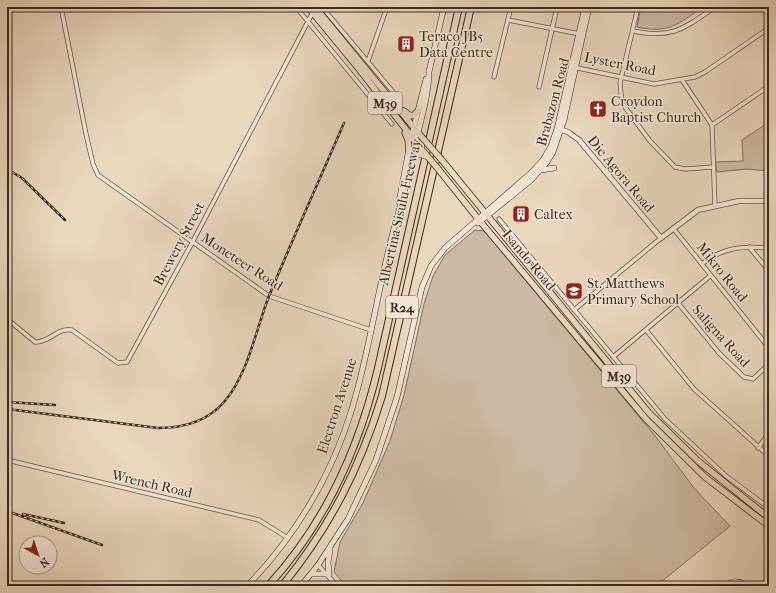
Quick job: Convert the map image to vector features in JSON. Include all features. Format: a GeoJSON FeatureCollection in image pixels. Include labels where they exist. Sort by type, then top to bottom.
{"type":"FeatureCollection","features":[{"type":"Feature","properties":{"kind":"highway","name":"Albertina Sisulu Freeway"},"geometry":{"type":"LineString","coordinates":[[268,586],[303,542],[324,508],[350,458],[366,415],[378,368],[458,7]]}},
{"type":"Feature","properties":{"kind":"highway","name":"Albertina Sisulu Freeway"},"geometry":{"type":"LineString","coordinates":[[282,586],[303,560],[327,524],[354,472],[373,425],[382,396],[471,7]]}},
{"type":"Feature","properties":{"kind":"main road","name":"Isando Road"},"geometry":{"type":"LineString","coordinates":[[308,7],[314,8],[396,105],[654,418],[698,461],[769,518]]}},
{"type":"Feature","properties":{"kind":"main road","name":"Electron Avenue"},"geometry":{"type":"LineString","coordinates":[[417,132],[418,111],[444,7]]}},
{"type":"Feature","properties":{"kind":"main road","name":"Brabazon Road"},"geometry":{"type":"LineString","coordinates":[[332,545],[359,497],[381,447],[397,397],[425,278],[440,254],[470,227],[540,171],[553,152],[574,67],[585,7]]}},
{"type":"Feature","properties":{"kind":"main road","name":"Brabazon Road"},"geometry":{"type":"LineString","coordinates":[[581,34],[589,7]]}},
{"type":"Feature","properties":{"kind":"main road","name":"Isando Road"},"geometry":{"type":"LineString","coordinates":[[314,8],[415,142],[651,425],[705,477],[769,526]]}},
{"type":"Feature","properties":{"kind":"main road","name":"Electron Avenue"},"geometry":{"type":"LineString","coordinates":[[247,586],[288,538],[311,502],[338,447],[357,392],[399,211],[398,203],[404,185],[428,87],[429,70]]}},
{"type":"Feature","properties":{"kind":"main road"},"geometry":{"type":"LineString","coordinates":[[396,105],[410,116],[414,115],[418,111]]}},
{"type":"Feature","properties":{"kind":"main road"},"geometry":{"type":"LineString","coordinates":[[400,123],[412,153],[420,153],[428,157]]}},
{"type":"Feature","properties":{"kind":"main road","name":"Brabazon Road"},"geometry":{"type":"LineString","coordinates":[[486,214],[538,166],[551,146],[559,129]]}},
{"type":"Feature","properties":{"kind":"main road"},"geometry":{"type":"LineString","coordinates":[[540,171],[554,168]]}},
{"type":"Feature","properties":{"kind":"main road"},"geometry":{"type":"LineString","coordinates":[[301,586],[332,545]]}},
{"type":"Feature","properties":{"kind":"main road"},"geometry":{"type":"LineString","coordinates":[[311,574],[328,575],[328,562],[332,545]]}},
{"type":"Feature","properties":{"kind":"street","name":"Moneteer Road"},"geometry":{"type":"LineString","coordinates":[[61,7],[86,134],[96,172],[102,178],[192,243],[269,296],[371,330]]}},
{"type":"Feature","properties":{"kind":"street"},"geometry":{"type":"LineString","coordinates":[[296,7],[392,124]]}},
{"type":"Feature","properties":{"kind":"street"},"geometry":{"type":"LineString","coordinates":[[322,7],[399,98]]}},
{"type":"Feature","properties":{"kind":"street"},"geometry":{"type":"LineString","coordinates":[[368,61],[388,7]]}},
{"type":"Feature","properties":{"kind":"street"},"geometry":{"type":"LineString","coordinates":[[494,77],[511,7]]}},
{"type":"Feature","properties":{"kind":"street"},"geometry":{"type":"LineString","coordinates":[[539,87],[557,7]]}},
{"type":"Feature","properties":{"kind":"street"},"geometry":{"type":"LineString","coordinates":[[638,7],[622,77],[620,97],[625,108],[667,160],[677,168],[713,167]]}},
{"type":"Feature","properties":{"kind":"street"},"geometry":{"type":"LineString","coordinates":[[633,31],[654,35],[676,31],[715,7]]}},
{"type":"Feature","properties":{"kind":"street","name":"Brewery Street"},"geometry":{"type":"LineString","coordinates":[[7,319],[35,342],[44,341],[65,329],[72,330],[118,363],[126,363],[131,358],[314,8]]}},
{"type":"Feature","properties":{"kind":"street"},"geometry":{"type":"LineString","coordinates":[[508,20],[581,34]]}},
{"type":"Feature","properties":{"kind":"street","name":"Lyster Road"},"geometry":{"type":"LineString","coordinates":[[574,67],[654,84],[682,80],[695,77],[705,72],[769,28]]}},
{"type":"Feature","properties":{"kind":"street"},"geometry":{"type":"LineString","coordinates":[[682,80],[712,125],[715,206]]}},
{"type":"Feature","properties":{"kind":"street"},"geometry":{"type":"LineString","coordinates":[[712,125],[769,86]]}},
{"type":"Feature","properties":{"kind":"street","name":"Die Agora Road"},"geometry":{"type":"LineString","coordinates":[[559,129],[568,132],[579,140],[661,238]]}},
{"type":"Feature","properties":{"kind":"street"},"geometry":{"type":"LineString","coordinates":[[574,310],[694,211],[743,200],[769,201]]}},
{"type":"Feature","properties":{"kind":"street","name":"Isando Road"},"geometry":{"type":"LineString","coordinates":[[499,219],[665,419],[726,476],[769,508]]}},
{"type":"Feature","properties":{"kind":"street","name":"Mikro Road"},"geometry":{"type":"LineString","coordinates":[[673,228],[769,348]]}},
{"type":"Feature","properties":{"kind":"street"},"geometry":{"type":"LineString","coordinates":[[749,247],[769,271]]}},
{"type":"Feature","properties":{"kind":"street"},"geometry":{"type":"LineString","coordinates":[[702,264],[718,253],[749,247],[769,248]]}},
{"type":"Feature","properties":{"kind":"street"},"geometry":{"type":"LineString","coordinates":[[613,357],[710,276]]}},
{"type":"Feature","properties":{"kind":"street","name":"Saligna Road"},"geometry":{"type":"LineString","coordinates":[[678,303],[719,353],[744,377],[753,378],[769,364]]}},
{"type":"Feature","properties":{"kind":"street"},"geometry":{"type":"LineString","coordinates":[[646,330],[694,389],[758,448],[769,456]]}},
{"type":"Feature","properties":{"kind":"street"},"geometry":{"type":"LineString","coordinates":[[758,448],[769,433]]}},
{"type":"Feature","properties":{"kind":"street","name":"Wrench Road"},"geometry":{"type":"LineString","coordinates":[[7,460],[259,520],[288,538]]}},
{"type":"Feature","properties":{"kind":"street"},"geometry":{"type":"LineString","coordinates":[[764,504],[769,497]]}},
{"type":"Feature","properties":{"kind":"street"},"geometry":{"type":"LineString","coordinates":[[318,565],[337,586]]}},
{"type":"Feature","properties":{"kind":"street"},"geometry":{"type":"LineString","coordinates":[[724,586],[733,581],[743,582],[748,586]]}},
{"type":"Feature","properties":{"kind":"shaded area"},"geometry":{"type":"Polygon","coordinates":[[[641,7],[703,7],[680,23],[673,26],[648,29],[637,27],[641,7]]]}},
{"type":"Feature","properties":{"kind":"shaded area"},"geometry":{"type":"Polygon","coordinates":[[[769,122],[769,171],[746,169],[717,172],[715,162],[743,161],[742,140],[769,122]]]}},
{"type":"Feature","properties":{"kind":"shaded area"},"geometry":{"type":"Polygon","coordinates":[[[475,230],[484,231],[656,437],[694,488],[730,526],[656,586],[346,586],[334,572],[340,542],[363,503],[390,441],[404,395],[424,304],[433,276],[445,255],[475,230]]]}},
{"type":"Feature","properties":{"kind":"waterway"},"geometry":{"type":"LineString","coordinates":[[764,169],[765,162],[769,155]]}},
{"type":"Feature","properties":{"kind":"railway"},"geometry":{"type":"LineString","coordinates":[[7,409],[158,428],[185,425],[202,419],[217,409],[224,402],[239,379],[251,351],[269,296],[344,123]]}},
{"type":"Feature","properties":{"kind":"railway"},"geometry":{"type":"LineString","coordinates":[[7,169],[22,178],[65,220]]}},
{"type":"Feature","properties":{"kind":"railway"},"geometry":{"type":"LineString","coordinates":[[7,402],[55,405]]}},
{"type":"Feature","properties":{"kind":"railway"},"geometry":{"type":"LineString","coordinates":[[7,511],[102,545]]}},
{"type":"Feature","properties":{"kind":"railway"},"geometry":{"type":"LineString","coordinates":[[23,514],[64,523]]}},
{"type":"Feature","properties":{"kind":"place","name":"Teraco JB5 Data Centre"},"geometry":{"type":"Point","coordinates":[406,44]}},
{"type":"Feature","properties":{"kind":"place","name":"Croydon Baptist Church"},"geometry":{"type":"Point","coordinates":[598,109]}},
{"type":"Feature","properties":{"kind":"place","name":"Caltex"},"geometry":{"type":"Point","coordinates":[521,214]}},
{"type":"Feature","properties":{"kind":"place","name":"St. Matthews Primary School"},"geometry":{"type":"Point","coordinates":[574,291]}}]}
